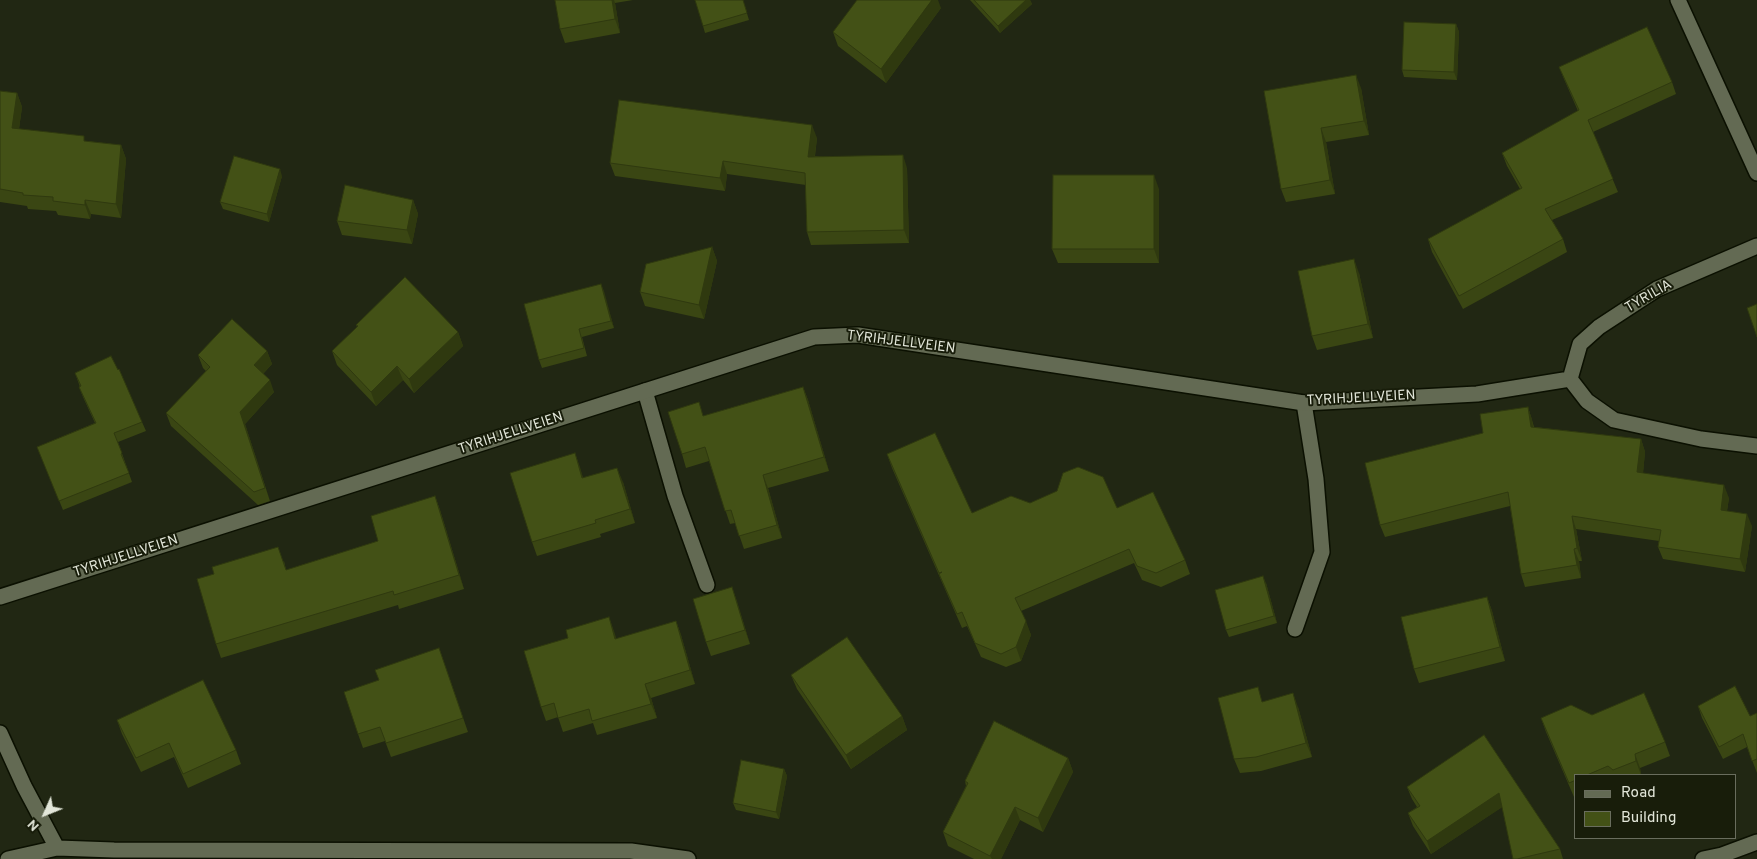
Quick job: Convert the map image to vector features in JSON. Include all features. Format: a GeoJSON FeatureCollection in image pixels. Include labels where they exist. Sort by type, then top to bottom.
{"type":"FeatureCollection","features":[{"type":"Feature","properties":{"kind":"street"},"geometry":{"type":"LineString","coordinates":[[1678,0],[1757,173]]}},
{"type":"Feature","properties":{"kind":"street","name":"TYRILIA"},"geometry":{"type":"LineString","coordinates":[[1570,378],[1580,344],[1599,327],[1657,289],[1757,246]]}},
{"type":"Feature","properties":{"kind":"street","name":"TYRIHJELLVEIEN"},"geometry":{"type":"LineString","coordinates":[[0,598],[814,337],[858,335],[1304,403],[1477,394],[1570,378]]}},
{"type":"Feature","properties":{"kind":"street"},"geometry":{"type":"LineString","coordinates":[[1570,378],[1587,402],[1614,420],[1701,439],[1757,446]]}},
{"type":"Feature","properties":{"kind":"street"},"geometry":{"type":"LineString","coordinates":[[645,391],[675,496],[707,585]]}},
{"type":"Feature","properties":{"kind":"street"},"geometry":{"type":"LineString","coordinates":[[1295,629],[1322,552],[1316,479],[1304,403]]}},
{"type":"Feature","properties":{"kind":"street"},"geometry":{"type":"LineString","coordinates":[[0,733],[24,786],[57,848]]}},
{"type":"Feature","properties":{"kind":"street"},"geometry":{"type":"LineString","coordinates":[[1703,859],[1722,856],[1757,842]]}},
{"type":"Feature","properties":{"kind":"street"},"geometry":{"type":"LineString","coordinates":[[8,859],[57,848],[114,850],[631,851],[688,859]]}},
{"type":"Feature","properties":{"kind":"building"},"geometry":{"type":"Polygon","coordinates":[[[555,0],[612,0],[615,19],[560,29],[555,0]]]}},
{"type":"Feature","properties":{"kind":"building"},"geometry":{"type":"Polygon","coordinates":[[[695,0],[743,0],[747,13],[703,26],[695,0]]]}},
{"type":"Feature","properties":{"kind":"building"},"geometry":{"type":"Polygon","coordinates":[[[857,0],[932,0],[881,69],[833,32],[857,0]]]}},
{"type":"Feature","properties":{"kind":"building"},"geometry":{"type":"Polygon","coordinates":[[[974,0],[1026,0],[998,26],[974,0]]]}},
{"type":"Feature","properties":{"kind":"building"},"geometry":{"type":"Polygon","coordinates":[[[1404,22],[1456,24],[1454,72],[1402,70],[1404,22]]]}},
{"type":"Feature","properties":{"kind":"building"},"geometry":{"type":"Polygon","coordinates":[[[1647,27],[1672,82],[1588,120],[1613,179],[1545,209],[1563,239],[1459,296],[1428,239],[1522,188],[1502,153],[1579,110],[1559,67],[1647,27]]]}},
{"type":"Feature","properties":{"kind":"building"},"geometry":{"type":"Polygon","coordinates":[[[1356,75],[1364,121],[1321,128],[1330,180],[1281,189],[1264,91],[1356,75]]]}},
{"type":"Feature","properties":{"kind":"building"},"geometry":{"type":"Polygon","coordinates":[[[0,91],[17,93],[12,128],[84,136],[84,141],[121,145],[116,204],[85,200],[85,205],[53,201],[53,197],[23,195],[23,193],[0,189],[0,91]]]}},
{"type":"Feature","properties":{"kind":"building"},"geometry":{"type":"Polygon","coordinates":[[[619,100],[812,125],[808,157],[903,155],[904,230],[807,232],[805,173],[723,161],[720,178],[610,163],[619,100]]]}},
{"type":"Feature","properties":{"kind":"building"},"geometry":{"type":"Polygon","coordinates":[[[234,156],[280,169],[267,214],[220,202],[234,156]]]}},
{"type":"Feature","properties":{"kind":"building"},"geometry":{"type":"Polygon","coordinates":[[[1053,175],[1154,175],[1154,249],[1052,249],[1053,175]]]}},
{"type":"Feature","properties":{"kind":"building"},"geometry":{"type":"Polygon","coordinates":[[[345,185],[413,200],[407,230],[337,221],[345,185]]]}},
{"type":"Feature","properties":{"kind":"building"},"geometry":{"type":"Polygon","coordinates":[[[712,247],[699,305],[640,292],[646,264],[712,247]]]}},
{"type":"Feature","properties":{"kind":"building"},"geometry":{"type":"Polygon","coordinates":[[[1354,259],[1368,324],[1312,336],[1298,271],[1354,259]]]}},
{"type":"Feature","properties":{"kind":"building"},"geometry":{"type":"Polygon","coordinates":[[[405,277],[458,332],[409,379],[397,366],[371,392],[332,351],[405,277]]]}},
{"type":"Feature","properties":{"kind":"building"},"geometry":{"type":"Polygon","coordinates":[[[601,284],[611,321],[579,329],[584,348],[539,360],[524,304],[601,284]]]}},
{"type":"Feature","properties":{"kind":"building"},"geometry":{"type":"Polygon","coordinates":[[[1757,304],[1757,337],[1747,308],[1757,304]]]}},
{"type":"Feature","properties":{"kind":"building"},"geometry":{"type":"Polygon","coordinates":[[[232,319],[267,351],[254,365],[270,380],[240,412],[265,488],[254,492],[166,413],[210,367],[198,355],[232,319]]]}},
{"type":"Feature","properties":{"kind":"building"},"geometry":{"type":"Polygon","coordinates":[[[111,356],[119,369],[142,422],[114,433],[129,473],[59,501],[37,447],[96,423],[79,387],[81,386],[75,373],[111,356]]]}},
{"type":"Feature","properties":{"kind":"building"},"geometry":{"type":"Polygon","coordinates":[[[803,387],[824,457],[763,475],[777,525],[739,536],[731,510],[725,511],[705,447],[682,454],[668,412],[699,402],[703,416],[803,387]]]}},
{"type":"Feature","properties":{"kind":"building"},"geometry":{"type":"Polygon","coordinates":[[[1528,407],[1531,427],[1641,439],[1637,472],[1724,485],[1721,510],[1747,514],[1740,559],[1658,547],[1661,530],[1572,516],[1577,548],[1574,549],[1577,565],[1521,574],[1508,492],[1380,525],[1365,463],[1483,433],[1480,414],[1528,407]]]}},
{"type":"Feature","properties":{"kind":"building"},"geometry":{"type":"Polygon","coordinates":[[[935,433],[972,513],[1011,496],[1030,503],[1057,491],[1063,473],[1078,467],[1103,477],[1117,508],[1153,492],[1185,560],[1156,573],[1137,566],[1129,549],[1015,598],[1026,621],[1016,647],[1001,654],[975,643],[962,612],[957,614],[939,574],[942,572],[939,573],[887,454],[935,433]]]}},
{"type":"Feature","properties":{"kind":"building"},"geometry":{"type":"Polygon","coordinates":[[[575,453],[582,478],[617,468],[630,509],[595,520],[596,523],[532,542],[510,473],[575,453]]]}},
{"type":"Feature","properties":{"kind":"building"},"geometry":{"type":"Polygon","coordinates":[[[435,496],[459,575],[394,595],[393,591],[216,644],[197,579],[214,574],[212,567],[278,547],[286,570],[378,541],[371,516],[435,496]]]}},
{"type":"Feature","properties":{"kind":"building"},"geometry":{"type":"Polygon","coordinates":[[[1263,576],[1274,616],[1226,630],[1215,590],[1263,576]]]}},
{"type":"Feature","properties":{"kind":"building"},"geometry":{"type":"Polygon","coordinates":[[[732,587],[745,630],[706,642],[693,599],[732,587]]]}},
{"type":"Feature","properties":{"kind":"building"},"geometry":{"type":"Polygon","coordinates":[[[1487,597],[1500,647],[1414,669],[1401,617],[1487,597]]]}},
{"type":"Feature","properties":{"kind":"building"},"geometry":{"type":"Polygon","coordinates":[[[609,617],[615,639],[676,621],[690,670],[645,684],[651,704],[592,721],[589,709],[558,718],[554,703],[541,707],[524,651],[568,638],[566,630],[609,617]]]}},
{"type":"Feature","properties":{"kind":"building"},"geometry":{"type":"Polygon","coordinates":[[[847,637],[902,716],[846,755],[791,675],[847,637]]]}},
{"type":"Feature","properties":{"kind":"building"},"geometry":{"type":"Polygon","coordinates":[[[439,648],[463,718],[386,743],[380,727],[358,734],[344,692],[379,680],[375,670],[439,648]]]}},
{"type":"Feature","properties":{"kind":"building"},"geometry":{"type":"Polygon","coordinates":[[[203,680],[236,750],[183,774],[169,743],[136,758],[117,720],[203,680]]]}},
{"type":"Feature","properties":{"kind":"building"},"geometry":{"type":"Polygon","coordinates":[[[1735,686],[1750,716],[1757,713],[1757,759],[1752,761],[1743,734],[1719,747],[1698,706],[1735,686]]]}},
{"type":"Feature","properties":{"kind":"building"},"geometry":{"type":"Polygon","coordinates":[[[1258,687],[1262,702],[1293,693],[1306,743],[1256,757],[1234,759],[1218,698],[1258,687]]]}},
{"type":"Feature","properties":{"kind":"building"},"geometry":{"type":"Polygon","coordinates":[[[1644,693],[1665,742],[1635,754],[1636,761],[1613,770],[1608,766],[1589,774],[1574,774],[1574,781],[1569,783],[1541,718],[1571,705],[1592,715],[1644,693]]]}},
{"type":"Feature","properties":{"kind":"building"},"geometry":{"type":"Polygon","coordinates":[[[994,721],[1068,758],[1038,818],[1015,807],[990,856],[943,832],[968,783],[965,781],[994,721]]]}},
{"type":"Feature","properties":{"kind":"building"},"geometry":{"type":"Polygon","coordinates":[[[1484,735],[1560,849],[1513,859],[1499,793],[1427,841],[1408,813],[1420,806],[1407,787],[1484,735]]]}},
{"type":"Feature","properties":{"kind":"building"},"geometry":{"type":"Polygon","coordinates":[[[741,760],[784,769],[776,812],[733,803],[741,760]]]}}]}
